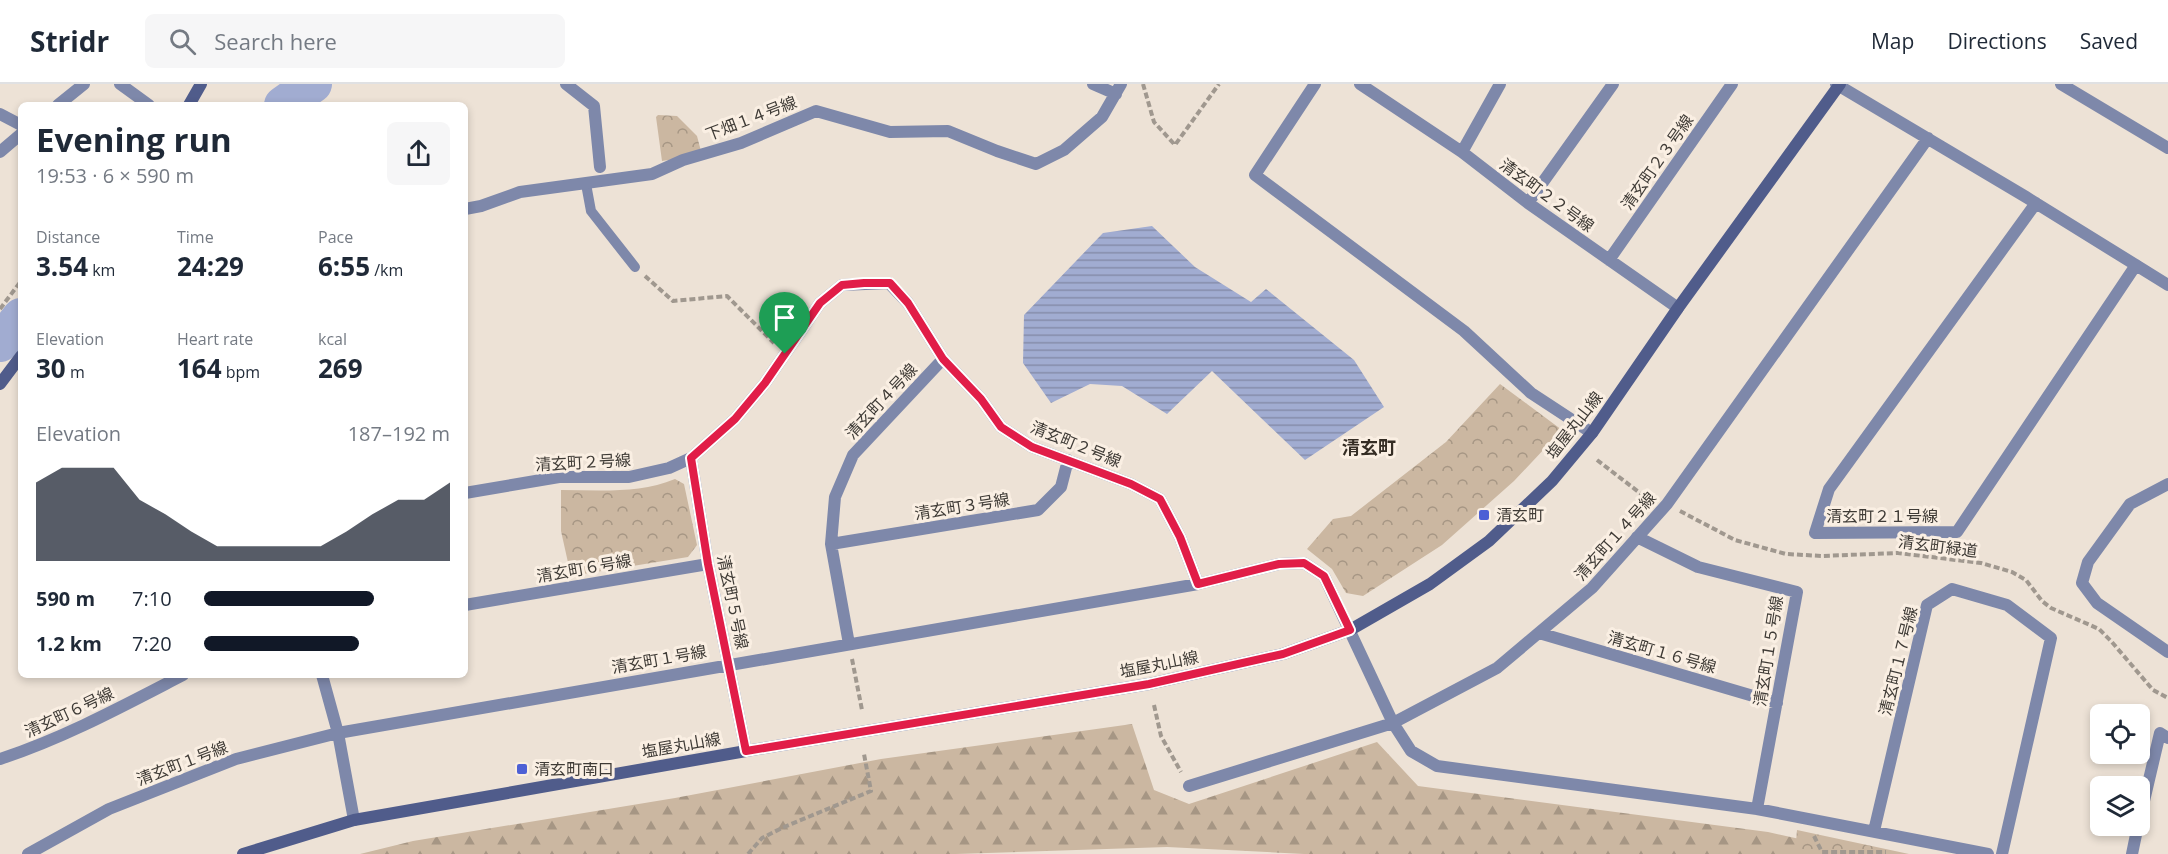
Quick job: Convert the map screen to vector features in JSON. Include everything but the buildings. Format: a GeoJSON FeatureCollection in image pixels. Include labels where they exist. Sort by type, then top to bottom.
{"type":"FeatureCollection","features":[{"type":"Feature","properties":{"kind":"street"},"geometry":{"type":"LineString","coordinates":[[62,102],[84,84]]}},
{"type":"Feature","properties":{"kind":"street"},"geometry":{"type":"LineString","coordinates":[[120,84],[145,102]]}},
{"type":"Feature","properties":{"kind":"street"},"geometry":{"type":"LineString","coordinates":[[191,102],[201,84]]}},
{"type":"Feature","properties":{"kind":"street"},"geometry":{"type":"LineString","coordinates":[[566,84],[594,106],[600,167]]}},
{"type":"Feature","properties":{"kind":"street"},"geometry":{"type":"LineString","coordinates":[[1093,84],[1118,89]]}},
{"type":"Feature","properties":{"kind":"street"},"geometry":{"type":"LineString","coordinates":[[1315,84],[1255,175],[1464,331],[1531,393],[1592,433]]}},
{"type":"Feature","properties":{"kind":"street","name":"清玄町２２号線"},"geometry":{"type":"LineString","coordinates":[[1360,84],[1462,152],[1528,203],[1678,308]]}},
{"type":"Feature","properties":{"kind":"street"},"geometry":{"type":"LineString","coordinates":[[1462,152],[1500,84]]}},
{"type":"Feature","properties":{"kind":"street"},"geometry":{"type":"LineString","coordinates":[[1528,203],[1614,84]]}},
{"type":"Feature","properties":{"kind":"street","name":"清玄町２３号線"},"geometry":{"type":"LineString","coordinates":[[1609,260],[1732,84]]}},
{"type":"Feature","properties":{"kind":"street"},"geometry":{"type":"LineString","coordinates":[[1838,85],[2036,202],[2168,285]]}},
{"type":"Feature","properties":{"kind":"street","name":"塩屋丸山線"},"geometry":{"type":"LineString","coordinates":[[243,854],[354,820],[746,751],[1149,684],[1283,654],[1350,630],[1430,584],[1489,541],[1530,504],[1592,433],[1678,308],[1838,85]]}},
{"type":"Feature","properties":{"kind":"street"},"geometry":{"type":"LineString","coordinates":[[2070,86],[2168,148]]}},
{"type":"Feature","properties":{"kind":"street","name":"下畑１４号線"},"geometry":{"type":"LineString","coordinates":[[468,208],[520,192],[652,174],[683,160],[741,143],[816,111],[890,132],[948,130],[997,151],[1036,164],[1064,150],[1102,117],[1118,89]]}},
{"type":"Feature","properties":{"kind":"street"},"geometry":{"type":"LineString","coordinates":[[0,114],[18,123]]}},
{"type":"Feature","properties":{"kind":"street"},"geometry":{"type":"LineString","coordinates":[[0,152],[18,137]]}},
{"type":"Feature","properties":{"kind":"street","name":"清玄町１４号線"},"geometry":{"type":"LineString","coordinates":[[1189,786],[1393,723],[1497,668],[1592,588],[1664,507],[1928,138]]}},
{"type":"Feature","properties":{"kind":"street","name":"清玄町２１号線"},"geometry":{"type":"LineString","coordinates":[[2036,202],[1829,489],[1815,533],[1957,532],[2136,265]]}},
{"type":"Feature","properties":{"kind":"street","name":"清玄町２号線"},"geometry":{"type":"LineString","coordinates":[[468,492],[558,477],[629,477],[669,468],[691,458],[735,419],[765,383],[820,303],[842,285],[890,283],[908,303],[943,359],[981,399],[1001,427],[1032,447],[1131,484],[1160,499],[1180,537],[1198,584]]}},
{"type":"Feature","properties":{"kind":"street","name":"清玄町４号線"},"geometry":{"type":"LineString","coordinates":[[849,644],[831,544],[835,497],[853,455],[943,359]]}},
{"type":"Feature","properties":{"kind":"street"},"geometry":{"type":"LineString","coordinates":[[0,384],[18,360]]}},
{"type":"Feature","properties":{"kind":"street","name":"清玄町５号線"},"geometry":{"type":"LineString","coordinates":[[691,458],[708,564],[746,751]]}},
{"type":"Feature","properties":{"kind":"street","name":"清玄町３号線"},"geometry":{"type":"LineString","coordinates":[[831,544],[1038,510],[1061,487],[1068,460]]}},
{"type":"Feature","properties":{"kind":"street"},"geometry":{"type":"LineString","coordinates":[[2168,484],[2130,504],[2088,562],[2082,583],[2097,603],[2168,652]]}},
{"type":"Feature","properties":{"kind":"street","name":"清玄町１５号線"},"geometry":{"type":"LineString","coordinates":[[1638,537],[1698,567],[1797,592],[1757,810]]}},
{"type":"Feature","properties":{"kind":"street","name":"清玄町１号線"},"geometry":{"type":"LineString","coordinates":[[28,854],[109,809],[236,759],[338,733],[1198,584],[1279,564],[1304,563],[1324,576],[1393,723],[1411,751],[1437,766],[1757,810],[1988,854]]}},
{"type":"Feature","properties":{"kind":"street","name":"清玄町６号線"},"geometry":{"type":"LineString","coordinates":[[468,604],[708,564]]}},
{"type":"Feature","properties":{"kind":"street","name":"清玄町１７号線"},"geometry":{"type":"LineString","coordinates":[[1874,831],[1927,605],[1952,590],[2007,605],[2051,638],[2002,854]]}},
{"type":"Feature","properties":{"kind":"street","name":"清玄町１６号線"},"geometry":{"type":"LineString","coordinates":[[1539,633],[1777,703]]}},
{"type":"Feature","properties":{"kind":"street","name":"清玄町６号線"},"geometry":{"type":"LineString","coordinates":[[0,759],[35,747],[177,678]]}},
{"type":"Feature","properties":{"kind":"street"},"geometry":{"type":"LineString","coordinates":[[323,678],[338,733],[354,820]]}},
{"type":"Feature","properties":{"kind":"street"},"geometry":{"type":"LineString","coordinates":[[2150,776],[2160,733],[2168,738]]}},
{"type":"Feature","properties":{"kind":"street"},"geometry":{"type":"LineString","coordinates":[[2132,854],[2136,836]]}},
{"type":"Feature","properties":{"kind":"lane"},"geometry":{"type":"LineString","coordinates":[[586,184],[591,211],[635,267]]}},
{"type":"Feature","properties":{"kind":"path"},"geometry":{"type":"LineString","coordinates":[[1143,84],[1154,122],[1175,145],[1219,84]]}},
{"type":"Feature","properties":{"kind":"path"},"geometry":{"type":"LineString","coordinates":[[635,267],[673,301],[727,296],[785,354]]}},
{"type":"Feature","properties":{"kind":"path"},"geometry":{"type":"LineString","coordinates":[[0,309],[18,285]]}},
{"type":"Feature","properties":{"kind":"path","name":"清玄町緑道"},"geometry":{"type":"LineString","coordinates":[[1597,460],[1664,507],[1735,540],[1773,551],[1822,556],[1914,554],[1981,563],[2012,572],[2026,580],[2042,601],[2051,608],[2099,629],[2153,690],[2168,698]]}},
{"type":"Feature","properties":{"kind":"path"},"geometry":{"type":"LineString","coordinates":[[849,644],[862,710]]}},
{"type":"Feature","properties":{"kind":"path"},"geometry":{"type":"LineString","coordinates":[[1154,705],[1161,736],[1189,786]]}},
{"type":"Feature","properties":{"kind":"path"},"geometry":{"type":"LineString","coordinates":[[748,854],[762,838],[784,826],[871,791],[864,754]]}},
{"type":"Feature","properties":{"kind":"path"},"geometry":{"type":"LineString","coordinates":[[1804,818],[1822,852],[1890,852],[1893,854]]}},
{"type":"Feature","properties":{"kind":"green space"},"geometry":{"type":"Polygon","coordinates":[[[658,115],[677,116],[697,136],[702,155],[662,161],[656,117],[658,115]]]}},
{"type":"Feature","properties":{"kind":"green space"},"geometry":{"type":"Polygon","coordinates":[[[1500,384],[1562,430],[1514,481],[1442,545],[1363,596],[1346,593],[1332,569],[1307,549],[1333,519],[1351,516],[1446,442],[1500,384]]]}},
{"type":"Feature","properties":{"kind":"green space"},"geometry":{"type":"Polygon","coordinates":[[[675,479],[684,484],[697,545],[688,557],[571,576],[561,531],[561,490],[633,489],[675,479]]]}},
{"type":"Feature","properties":{"kind":"green space"},"geometry":{"type":"Polygon","coordinates":[[[1132,724],[1154,790],[1189,804],[1377,742],[1418,786],[1768,832],[1868,854],[1304,854],[1167,847],[956,854],[360,854],[413,841],[675,798],[881,759],[1132,724]]]}},
{"type":"Feature","properties":{"kind":"green space"},"geometry":{"type":"Polygon","coordinates":[[[1797,830],[1909,854],[1795,854],[1797,830]]]}},
{"type":"Feature","properties":{"kind":"water"},"geometry":{"type":"Polygon","coordinates":[[[1152,226],[1195,267],[1251,302],[1266,289],[1354,360],[1384,407],[1305,460],[1212,371],[1167,414],[1122,386],[1090,384],[1051,403],[1023,363],[1024,315],[1103,233],[1152,226]]]}},
{"type":"Feature","properties":{"kind":"waterway"},"geometry":{"type":"LineString","coordinates":[[287,102],[313,84]]}},
{"type":"Feature","properties":{"kind":"waterway"},"geometry":{"type":"LineString","coordinates":[[0,343],[18,321]]}},
{"type":"Feature","properties":{"kind":"place","name":"清玄町"},"geometry":{"type":"Point","coordinates":[1484,515]}},
{"type":"Feature","properties":{"kind":"place","name":"清玄町南口"},"geometry":{"type":"Point","coordinates":[522,769]}},
{"type":"Feature","properties":{"kind":"district","name":"清玄町"},"geometry":{"type":"Point","coordinates":[1369,447]}},
{"type":"Feature","properties":{"kind":"route"},"geometry":{"type":"LineString","coordinates":[[890,283],[908,303],[943,359],[981,399],[1001,427],[1032,447],[1131,484],[1160,499],[1180,537],[1198,584],[1279,564],[1304,563],[1324,576],[1350,630],[1283,654],[1149,684],[746,751],[708,564],[691,458],[735,419],[765,383],[785,354],[820,303],[842,285],[890,283]]}}]}
